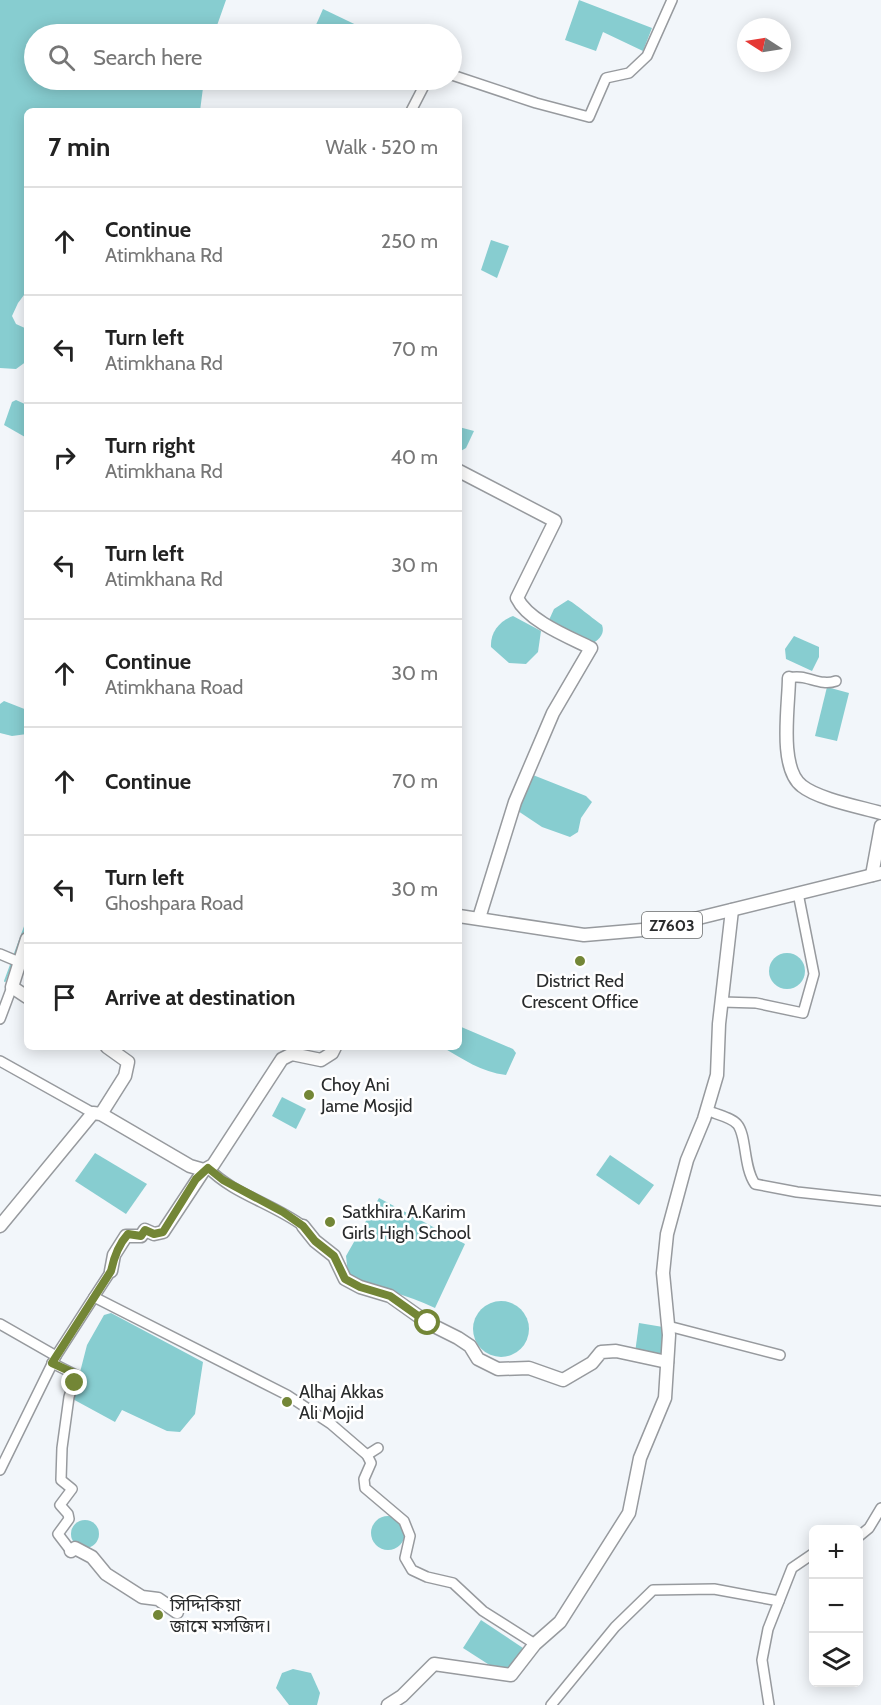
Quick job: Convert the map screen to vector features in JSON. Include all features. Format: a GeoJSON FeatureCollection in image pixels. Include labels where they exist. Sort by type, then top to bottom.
{"type":"FeatureCollection","features":[{"type":"Feature","properties":{"kind":"main road"},"geometry":{"type":"LineString","coordinates":[[462,473],[555,521],[517,598],[520,604],[551,628],[591,648],[553,713],[515,802],[479,918]]}},
{"type":"Feature","properties":{"kind":"main road"},"geometry":{"type":"LineString","coordinates":[[789,678],[785,718],[793,774],[801,786],[836,801],[881,813]]}},
{"type":"Feature","properties":{"kind":"main road"},"geometry":{"type":"LineString","coordinates":[[876,874],[881,826]]}},
{"type":"Feature","properties":{"kind":"main road","name":"Z7603"},"geometry":{"type":"LineString","coordinates":[[462,916],[584,935],[654,929],[876,874]]}},
{"type":"Feature","properties":{"kind":"main road"},"geometry":{"type":"LineString","coordinates":[[388,1705],[402,1696],[434,1664],[511,1675],[535,1644],[560,1622],[629,1513],[640,1458],[665,1398],[668,1326],[663,1273],[667,1233],[687,1160],[717,1075],[732,910]]}},
{"type":"Feature","properties":{"kind":"main road"},"geometry":{"type":"LineString","coordinates":[[24,948],[12,987],[24,995]]}},
{"type":"Feature","properties":{"kind":"main road"},"geometry":{"type":"LineString","coordinates":[[0,1226],[97,1114],[125,1076],[128,1062],[110,1050]]}},
{"type":"Feature","properties":{"kind":"main road"},"geometry":{"type":"LineString","coordinates":[[111,1271],[114,1256],[126,1236],[141,1236],[145,1230],[154,1234],[163,1232],[206,1169],[213,1166],[282,1059],[292,1054],[321,1060],[333,1050]]}},
{"type":"Feature","properties":{"kind":"main road"},"geometry":{"type":"LineString","coordinates":[[97,1114],[190,1166],[206,1169]]}},
{"type":"Feature","properties":{"kind":"main road"},"geometry":{"type":"LineString","coordinates":[[303,1226],[315,1241],[334,1256],[345,1279],[360,1287],[392,1297],[422,1319],[470,1346],[478,1359],[498,1369],[530,1368],[563,1380],[592,1363],[601,1352],[616,1351],[667,1362]]}},
{"type":"Feature","properties":{"kind":"main road"},"geometry":{"type":"LineString","coordinates":[[72,1551],[75,1548],[92,1557],[106,1574],[141,1597],[158,1599],[177,1612]]}},
{"type":"Feature","properties":{"kind":"street"},"geometry":{"type":"LineString","coordinates":[[462,78],[536,104],[589,117],[606,78],[629,73],[647,56],[672,0]]}},
{"type":"Feature","properties":{"kind":"street"},"geometry":{"type":"LineString","coordinates":[[413,108],[422,90]]}},
{"type":"Feature","properties":{"kind":"street"},"geometry":{"type":"LineString","coordinates":[[789,678],[799,675],[826,685],[836,681]]}},
{"type":"Feature","properties":{"kind":"street"},"geometry":{"type":"LineString","coordinates":[[722,1002],[756,1003],[803,1013],[814,974],[798,893]]}},
{"type":"Feature","properties":{"kind":"street"},"geometry":{"type":"LineString","coordinates":[[0,954],[19,962]]}},
{"type":"Feature","properties":{"kind":"street"},"geometry":{"type":"LineString","coordinates":[[0,1019],[12,987]]}},
{"type":"Feature","properties":{"kind":"street"},"geometry":{"type":"LineString","coordinates":[[0,1061],[97,1114]]}},
{"type":"Feature","properties":{"kind":"street"},"geometry":{"type":"LineString","coordinates":[[706,1110],[736,1122],[742,1131],[748,1175],[755,1184],[797,1192],[881,1201]]}},
{"type":"Feature","properties":{"kind":"street"},"geometry":{"type":"LineString","coordinates":[[206,1169],[283,1212],[303,1226]]}},
{"type":"Feature","properties":{"kind":"street"},"geometry":{"type":"LineString","coordinates":[[0,1470],[54,1360],[111,1271]]}},
{"type":"Feature","properties":{"kind":"street"},"geometry":{"type":"LineString","coordinates":[[94,1297],[287,1395],[331,1424],[367,1455],[371,1463],[364,1479],[365,1488],[404,1521],[410,1536],[405,1558],[412,1570],[427,1577],[453,1583],[483,1611],[535,1644]]}},
{"type":"Feature","properties":{"kind":"street"},"geometry":{"type":"LineString","coordinates":[[0,1324],[76,1374],[69,1397],[62,1448],[62,1480],[72,1489],[60,1505],[68,1514],[69,1519],[58,1534],[72,1551]]}},
{"type":"Feature","properties":{"kind":"street"},"geometry":{"type":"LineString","coordinates":[[668,1326],[780,1355]]}},
{"type":"Feature","properties":{"kind":"street"},"geometry":{"type":"LineString","coordinates":[[367,1455],[378,1448]]}},
{"type":"Feature","properties":{"kind":"street"},"geometry":{"type":"LineString","coordinates":[[863,1533],[869,1528],[881,1508]]}},
{"type":"Feature","properties":{"kind":"street"},"geometry":{"type":"LineString","coordinates":[[770,1705],[762,1660],[768,1629],[792,1568],[809,1556]]}},
{"type":"Feature","properties":{"kind":"street"},"geometry":{"type":"LineString","coordinates":[[551,1705],[615,1627],[653,1590],[714,1589],[779,1601]]}},
{"type":"Feature","properties":{"kind":"water"},"geometry":{"type":"Polygon","coordinates":[[[0,0],[226,0],[218,24],[24,24],[24,90],[203,90],[200,108],[24,108],[24,295],[12,316],[16,324],[24,328],[24,363],[16,369],[0,368],[0,0]]]}},
{"type":"Feature","properties":{"kind":"water"},"geometry":{"type":"Polygon","coordinates":[[[579,0],[652,28],[643,51],[603,32],[596,51],[565,40],[579,0]]]}},
{"type":"Feature","properties":{"kind":"water"},"geometry":{"type":"Polygon","coordinates":[[[323,9],[354,24],[316,24],[323,9]]]}},
{"type":"Feature","properties":{"kind":"water"},"geometry":{"type":"Polygon","coordinates":[[[491,240],[509,246],[497,278],[481,270],[491,240]]]}},
{"type":"Feature","properties":{"kind":"water"},"geometry":{"type":"Polygon","coordinates":[[[16,400],[24,404],[24,436],[4,425],[12,402],[16,400]]]}},
{"type":"Feature","properties":{"kind":"water"},"geometry":{"type":"Polygon","coordinates":[[[462,428],[474,431],[466,448],[462,450],[462,428]]]}},
{"type":"Feature","properties":{"kind":"water"},"geometry":{"type":"Polygon","coordinates":[[[568,600],[602,625],[603,631],[598,640],[593,643],[572,636],[549,620],[554,609],[568,600]]]}},
{"type":"Feature","properties":{"kind":"water"},"geometry":{"type":"Polygon","coordinates":[[[513,616],[541,631],[538,652],[526,664],[509,663],[491,647],[496,628],[513,616]]]}},
{"type":"Feature","properties":{"kind":"water"},"geometry":{"type":"Polygon","coordinates":[[[794,636],[819,647],[819,657],[812,671],[786,659],[785,649],[794,636]]]}},
{"type":"Feature","properties":{"kind":"water"},"geometry":{"type":"Polygon","coordinates":[[[827,687],[849,693],[837,741],[815,736],[827,687]]]}},
{"type":"Feature","properties":{"kind":"water"},"geometry":{"type":"Polygon","coordinates":[[[4,701],[24,709],[24,734],[12,736],[0,733],[0,704],[4,701]]]}},
{"type":"Feature","properties":{"kind":"water"},"geometry":{"type":"Polygon","coordinates":[[[533,775],[586,796],[592,802],[581,818],[578,832],[570,837],[542,827],[518,811],[533,775]]]}},
{"type":"Feature","properties":{"kind":"water"},"geometry":{"type":"Polygon","coordinates":[[[787,953],[799,959],[805,971],[799,983],[787,989],[775,983],[769,971],[775,959],[787,953]]]}},
{"type":"Feature","properties":{"kind":"water"},"geometry":{"type":"Polygon","coordinates":[[[462,1027],[513,1049],[516,1053],[506,1075],[480,1068],[447,1050],[462,1050],[462,1027]]]}},
{"type":"Feature","properties":{"kind":"water"},"geometry":{"type":"Polygon","coordinates":[[[282,1097],[306,1109],[296,1129],[272,1116],[282,1097]]]}},
{"type":"Feature","properties":{"kind":"water"},"geometry":{"type":"Polygon","coordinates":[[[95,1153],[147,1184],[126,1214],[75,1181],[95,1153]]]}},
{"type":"Feature","properties":{"kind":"water"},"geometry":{"type":"Polygon","coordinates":[[[610,1155],[654,1185],[639,1205],[596,1175],[610,1155]]]}},
{"type":"Feature","properties":{"kind":"water"},"geometry":{"type":"Polygon","coordinates":[[[379,1198],[465,1244],[435,1308],[348,1275],[346,1256],[379,1198]]]}},
{"type":"Feature","properties":{"kind":"water"},"geometry":{"type":"Polygon","coordinates":[[[501,1301],[512,1303],[521,1309],[527,1318],[529,1329],[527,1340],[521,1349],[512,1355],[501,1357],[490,1355],[481,1349],[475,1340],[473,1329],[475,1318],[481,1309],[490,1303],[501,1301]]]}},
{"type":"Feature","properties":{"kind":"water"},"geometry":{"type":"Polygon","coordinates":[[[111,1313],[203,1362],[195,1414],[180,1432],[167,1431],[122,1410],[115,1422],[69,1397],[78,1380],[87,1345],[104,1315],[111,1313]]]}},
{"type":"Feature","properties":{"kind":"water"},"geometry":{"type":"Polygon","coordinates":[[[639,1323],[663,1327],[666,1336],[662,1357],[635,1353],[639,1323]]]}},
{"type":"Feature","properties":{"kind":"water"},"geometry":{"type":"Polygon","coordinates":[[[388,1516],[400,1521],[405,1533],[400,1545],[388,1550],[376,1545],[371,1533],[376,1521],[388,1516]]]}},
{"type":"Feature","properties":{"kind":"water"},"geometry":{"type":"Polygon","coordinates":[[[85,1520],[95,1524],[99,1534],[95,1544],[85,1548],[75,1544],[71,1534],[75,1524],[85,1520]]]}},
{"type":"Feature","properties":{"kind":"water"},"geometry":{"type":"Polygon","coordinates":[[[481,1620],[523,1648],[505,1675],[463,1648],[481,1620]]]}},
{"type":"Feature","properties":{"kind":"water"},"geometry":{"type":"Polygon","coordinates":[[[293,1669],[311,1673],[320,1693],[317,1705],[289,1705],[276,1688],[282,1673],[293,1669]]]}},
{"type":"Feature","properties":{"kind":"waterway"},"geometry":{"type":"LineString","coordinates":[[14,956],[24,929]]}},
{"type":"Feature","properties":{"kind":"waterway"},"geometry":{"type":"LineString","coordinates":[[5,981],[12,962]]}},
{"type":"Feature","properties":{"kind":"place","name":"District Red Crescent Office"},"geometry":{"type":"Point","coordinates":[580,961]}},
{"type":"Feature","properties":{"kind":"place","name":"Choy Ani Jame Mosjid"},"geometry":{"type":"Point","coordinates":[309,1095]}},
{"type":"Feature","properties":{"kind":"place","name":"Satkhira A.Karim Girls High School"},"geometry":{"type":"Point","coordinates":[330,1222]}},
{"type":"Feature","properties":{"kind":"place","name":"Alhaj Akkas Ali Mojid"},"geometry":{"type":"Point","coordinates":[287,1402]}},
{"type":"Feature","properties":{"kind":"place","name":"সিদ্দিকিয়া জামে মসজিদ।"},"geometry":{"type":"Point","coordinates":[158,1615]}},
{"type":"Feature","properties":{"kind":"route"},"geometry":{"type":"LineString","coordinates":[[75,1383],[76,1374],[52,1363],[111,1271],[114,1256],[124,1238],[128,1234],[141,1236],[145,1230],[158,1234],[167,1229],[196,1179],[208,1168],[215,1176],[283,1212],[303,1226],[315,1241],[334,1256],[345,1279],[360,1287],[390,1296],[428,1323]]}}]}
